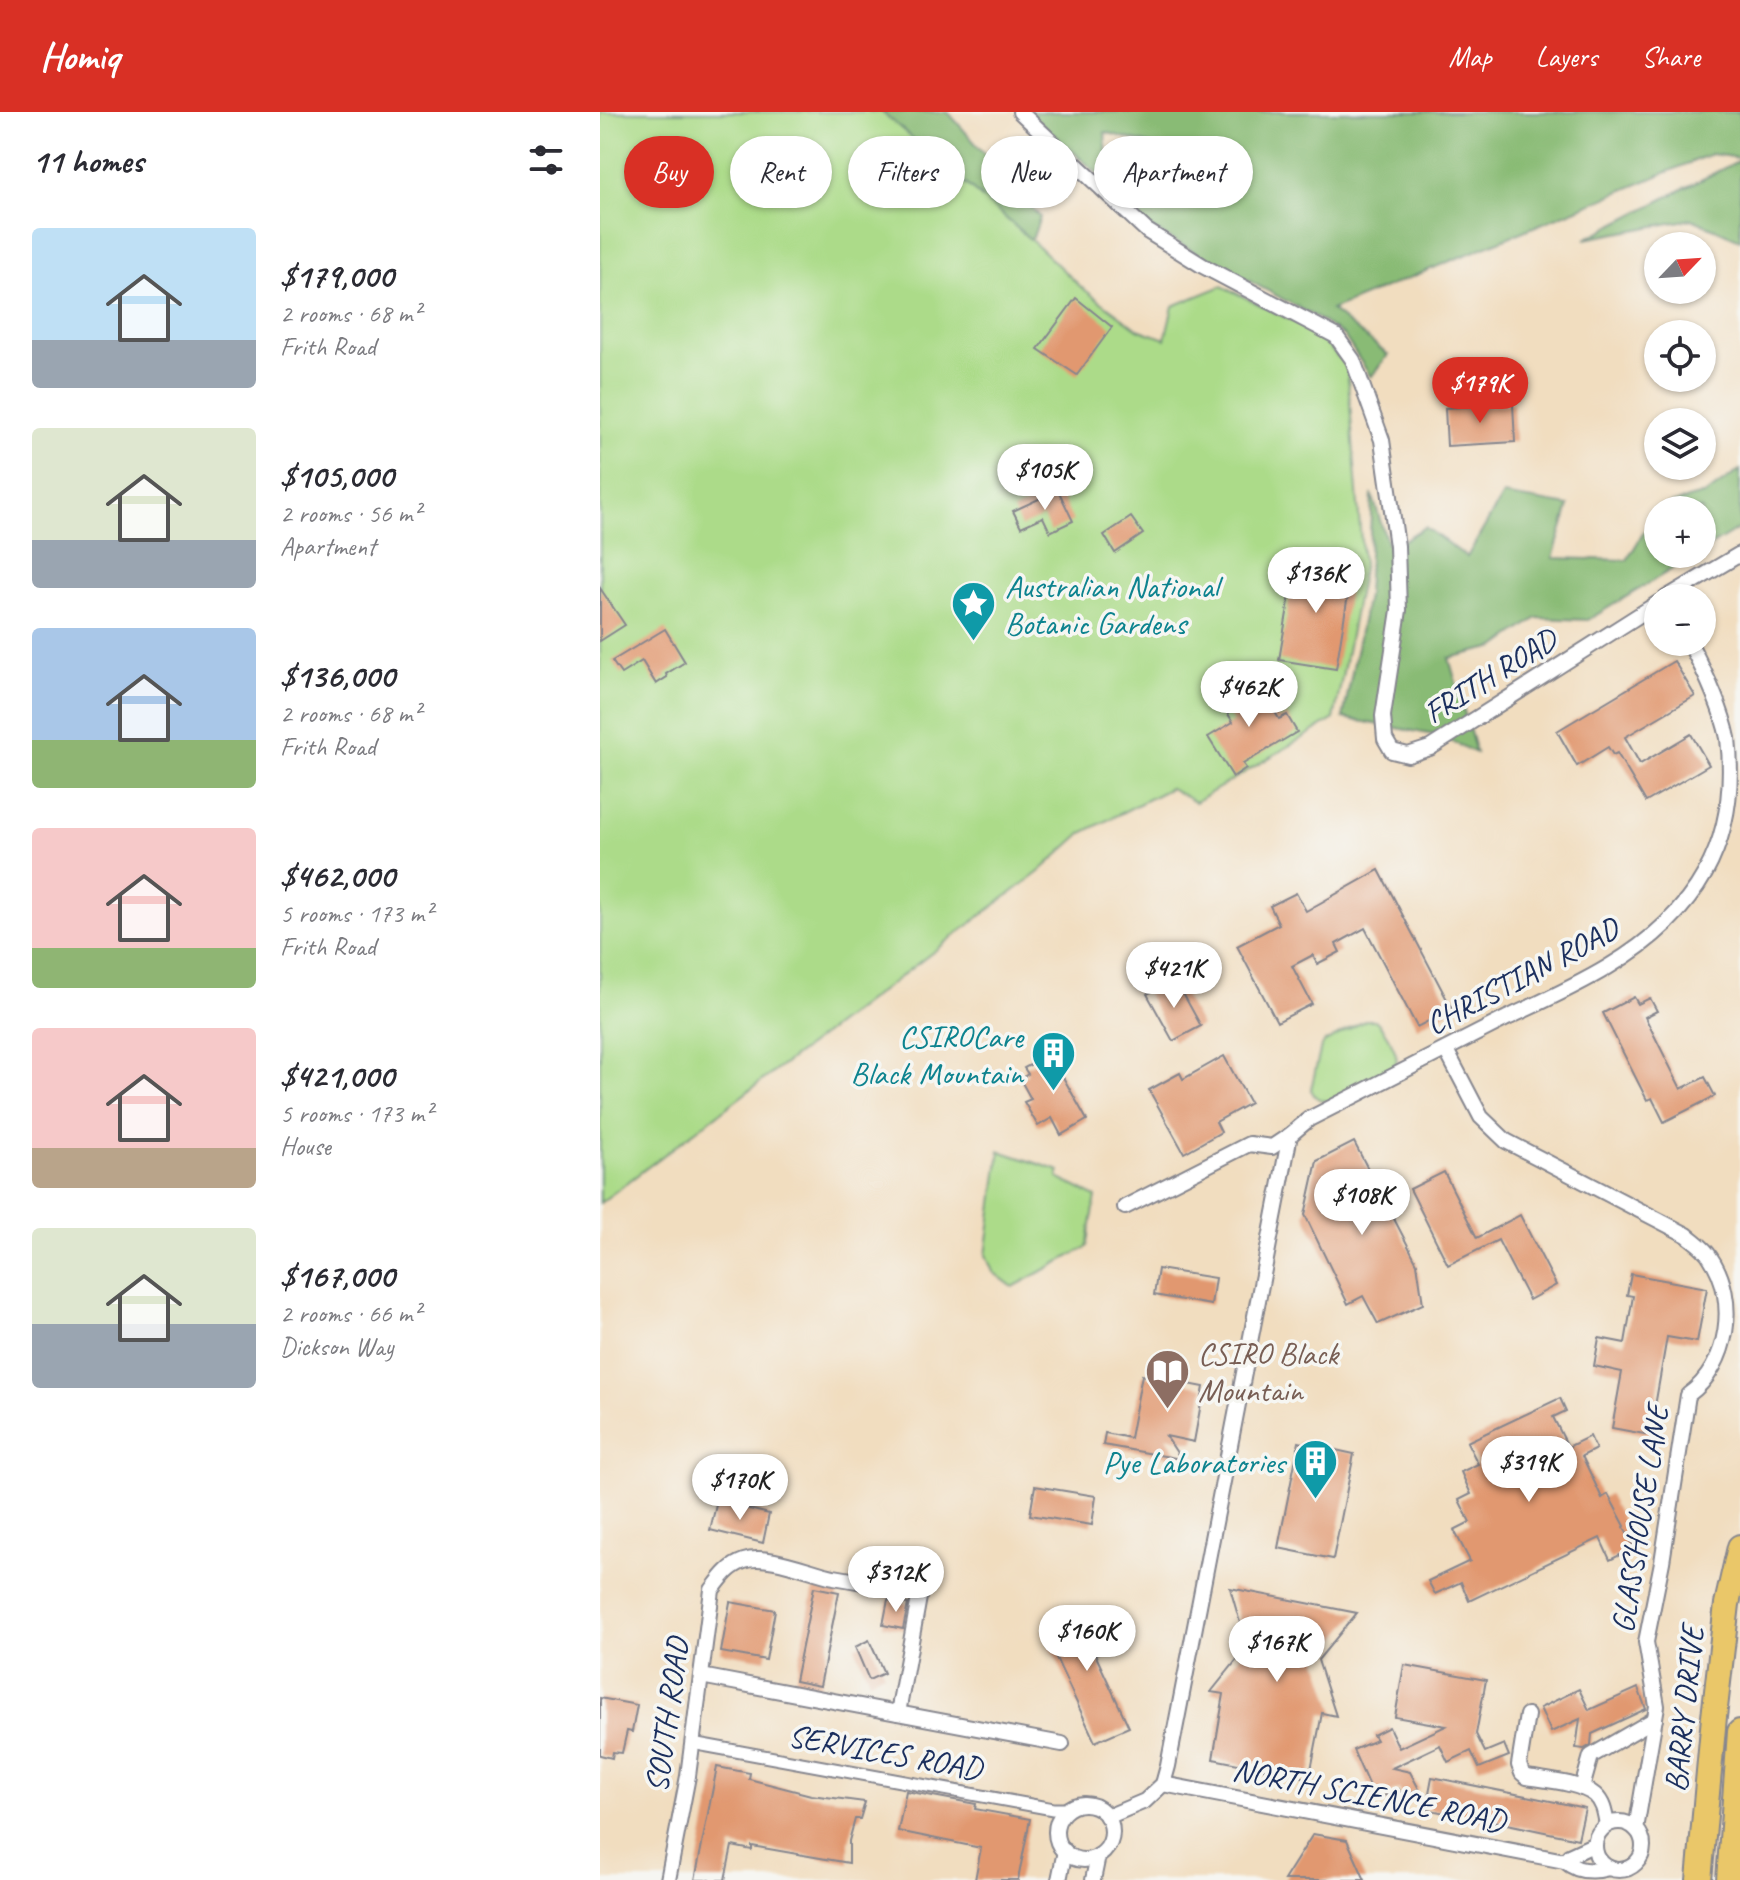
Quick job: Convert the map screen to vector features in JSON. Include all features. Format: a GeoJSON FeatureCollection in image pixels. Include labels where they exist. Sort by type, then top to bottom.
{"type":"FeatureCollection","features":[{"type":"Feature","properties":{"kind":"main road","name":"BARRY DRIVE"},"geometry":{"type":"LineString","coordinates":[[1699,1880],[1727,1604],[1740,1547]]}},
{"type":"Feature","properties":{"kind":"main road","name":"BARRY DRIVE"},"geometry":{"type":"LineString","coordinates":[[1729,1880],[1740,1732]]}},
{"type":"Feature","properties":{"kind":"street","name":"FRITH ROAD"},"geometry":{"type":"LineString","coordinates":[[1020,112],[1147,231],[1203,266],[1336,336],[1353,360],[1382,440],[1397,546],[1399,610],[1383,716],[1385,739],[1392,751],[1408,755],[1430,748],[1644,612]]}},
{"type":"Feature","properties":{"kind":"street"},"geometry":{"type":"LineString","coordinates":[[1690,584],[1740,554]]}},
{"type":"Feature","properties":{"kind":"street","name":"CHRISTIAN ROAD"},"geometry":{"type":"LineString","coordinates":[[1125,1207],[1249,1144],[1272,1147],[1309,1119],[1606,968],[1665,927],[1687,906],[1706,881],[1720,854],[1734,795],[1728,734],[1696,656]]}},
{"type":"Feature","properties":{"kind":"street","name":"GLASSHOUSE LANE"},"geometry":{"type":"LineString","coordinates":[[1446,1050],[1481,1117],[1506,1141],[1687,1235],[1709,1254],[1723,1287],[1724,1340],[1710,1373],[1688,1395],[1646,1642],[1657,1702],[1636,1829]]}},
{"type":"Feature","properties":{"kind":"street"},"geometry":{"type":"LineString","coordinates":[[1107,1817],[1145,1801],[1163,1784],[1290,1135]]}},
{"type":"Feature","properties":{"kind":"street","name":"SOUTH ROAD"},"geometry":{"type":"LineString","coordinates":[[668,1880],[692,1743],[712,1590],[735,1565],[759,1559],[920,1592],[898,1713]]}},
{"type":"Feature","properties":{"kind":"street"},"geometry":{"type":"LineString","coordinates":[[701,1676],[1062,1744]]}},
{"type":"Feature","properties":{"kind":"street"},"geometry":{"type":"LineString","coordinates":[[1527,1715],[1519,1765],[1522,1773],[1527,1777],[1582,1788],[1594,1794],[1605,1810],[1607,1825]]}},
{"type":"Feature","properties":{"kind":"street"},"geometry":{"type":"LineString","coordinates":[[1582,1788],[1591,1756],[1655,1719]]}},
{"type":"Feature","properties":{"kind":"street","name":"SERVICES ROAD"},"geometry":{"type":"LineString","coordinates":[[692,1743],[1053,1809],[1069,1809]]}},
{"type":"Feature","properties":{"kind":"street","name":"NORTH SCIENCE ROAD"},"geometry":{"type":"LineString","coordinates":[[1163,1784],[1565,1861],[1572,1867],[1587,1870],[1609,1868]]}},
{"type":"Feature","properties":{"kind":"street"},"geometry":{"type":"LineString","coordinates":[[1077,1805],[1094,1806],[1107,1817],[1111,1838],[1109,1845],[1098,1856],[1090,1859],[1072,1857],[1060,1845],[1057,1829],[1063,1814],[1069,1809],[1077,1805]]}},
{"type":"Feature","properties":{"kind":"street"},"geometry":{"type":"LineString","coordinates":[[1622,1822],[1636,1829],[1641,1837],[1642,1846],[1637,1861],[1630,1867],[1623,1870],[1609,1868],[1597,1857],[1595,1844],[1599,1833],[1607,1825],[1622,1822]]}},
{"type":"Feature","properties":{"kind":"street"},"geometry":{"type":"LineString","coordinates":[[1565,1861],[1595,1844]]}},
{"type":"Feature","properties":{"kind":"street"},"geometry":{"type":"LineString","coordinates":[[1059,1880],[1065,1851]]}},
{"type":"Feature","properties":{"kind":"street"},"geometry":{"type":"LineString","coordinates":[[1093,1880],[1098,1856]]}},
{"type":"Feature","properties":{"kind":"green space","name":"Australian National Botanic Gardens"},"geometry":{"type":"Polygon","coordinates":[[[600,112],[882,112],[910,136],[848,136],[848,208],[965,208],[965,183],[981,197],[981,208],[994,208],[1081,287],[1138,329],[1165,339],[1173,306],[1222,286],[1313,331],[1347,366],[1363,567],[1334,719],[1195,802],[1170,788],[1082,833],[1039,872],[600,1203],[600,112]]]}},
{"type":"Feature","properties":{"kind":"green space"},"geometry":{"type":"Polygon","coordinates":[[[882,112],[948,112],[981,150],[981,197],[965,183],[965,136],[910,136],[882,112]]]}},
{"type":"Feature","properties":{"kind":"green space"},"geometry":{"type":"Polygon","coordinates":[[[1740,112],[1740,158],[1711,154],[1331,310],[1388,355],[1371,377],[1344,336],[1309,313],[1141,223],[1141,208],[1253,208],[1253,136],[1119,136],[1105,132],[1105,136],[1094,136],[1094,171],[1078,156],[1078,136],[1056,136],[1031,114],[1740,112]]]}},
{"type":"Feature","properties":{"kind":"green space"},"geometry":{"type":"Polygon","coordinates":[[[1740,160],[1740,240],[1692,219],[1585,239],[1740,160]]]}},
{"type":"Feature","properties":{"kind":"green space"},"geometry":{"type":"Polygon","coordinates":[[[994,208],[1032,208],[1040,217],[1030,239],[994,208]]]}},
{"type":"Feature","properties":{"kind":"green space"},"geometry":{"type":"Polygon","coordinates":[[[1740,470],[1740,528],[1716,543],[1716,496],[1699,496],[1740,470]]]}},
{"type":"Feature","properties":{"kind":"green space"},"geometry":{"type":"Polygon","coordinates":[[[1372,494],[1389,549],[1425,527],[1467,557],[1503,495],[1569,506],[1553,558],[1627,560],[1644,532],[1644,568],[1674,568],[1588,620],[1537,618],[1496,647],[1449,658],[1476,753],[1440,736],[1343,718],[1367,596],[1372,494]]]}},
{"type":"Feature","properties":{"kind":"green space"},"geometry":{"type":"Polygon","coordinates":[[[1366,1020],[1375,1020],[1390,1041],[1397,1059],[1393,1068],[1329,1101],[1318,1098],[1311,1089],[1321,1047],[1366,1020]]]}},
{"type":"Feature","properties":{"kind":"green space"},"geometry":{"type":"Polygon","coordinates":[[[1000,1151],[1060,1171],[1058,1178],[1096,1197],[1087,1247],[1013,1287],[993,1272],[986,1255],[1000,1151]]]}},
{"type":"Feature","properties":{"kind":"building"},"geometry":{"type":"Polygon","coordinates":[[[1076,298],[1112,327],[1077,375],[1038,349],[1076,298]]]}},
{"type":"Feature","properties":{"kind":"building"},"geometry":{"type":"Polygon","coordinates":[[[1513,404],[1515,442],[1447,446],[1445,408],[1513,404]]]}},
{"type":"Feature","properties":{"kind":"building"},"geometry":{"type":"Polygon","coordinates":[[[1058,490],[1073,521],[1050,532],[1043,517],[1021,527],[1013,511],[1058,490]]]}},
{"type":"Feature","properties":{"kind":"building"},"geometry":{"type":"Polygon","coordinates":[[[1131,517],[1143,534],[1115,553],[1104,535],[1131,517]]]}},
{"type":"Feature","properties":{"kind":"building"},"geometry":{"type":"Polygon","coordinates":[[[1296,560],[1352,570],[1336,669],[1279,660],[1296,560]]]}},
{"type":"Feature","properties":{"kind":"building"},"geometry":{"type":"Polygon","coordinates":[[[600,588],[625,625],[600,641],[600,588]]]}},
{"type":"Feature","properties":{"kind":"building"},"geometry":{"type":"Polygon","coordinates":[[[665,629],[685,662],[656,684],[642,661],[621,674],[612,661],[665,629]]]}},
{"type":"Feature","properties":{"kind":"building"},"geometry":{"type":"Polygon","coordinates":[[[1674,661],[1695,696],[1625,737],[1640,764],[1691,734],[1709,765],[1646,802],[1617,753],[1613,755],[1608,747],[1577,766],[1557,731],[1674,661]]]}},
{"type":"Feature","properties":{"kind":"building"},"geometry":{"type":"Polygon","coordinates":[[[1257,681],[1279,719],[1287,715],[1297,732],[1243,764],[1246,768],[1233,777],[1208,737],[1233,722],[1221,703],[1257,681]]]}},
{"type":"Feature","properties":{"kind":"building"},"geometry":{"type":"Polygon","coordinates":[[[1379,870],[1452,1009],[1417,1027],[1365,928],[1336,944],[1340,952],[1317,964],[1313,955],[1292,966],[1312,1004],[1277,1022],[1237,946],[1279,924],[1270,906],[1296,893],[1306,911],[1379,870]]]}},
{"type":"Feature","properties":{"kind":"building"},"geometry":{"type":"Polygon","coordinates":[[[1175,979],[1201,1026],[1173,1041],[1147,994],[1175,979]]]}},
{"type":"Feature","properties":{"kind":"building"},"geometry":{"type":"Polygon","coordinates":[[[1634,997],[1638,1004],[1650,998],[1657,1011],[1645,1017],[1681,1089],[1705,1077],[1715,1096],[1664,1122],[1652,1098],[1647,1100],[1603,1013],[1634,997]]]}},
{"type":"Feature","properties":{"kind":"building","name":"CSIROCare Black Mountain"},"geometry":{"type":"Polygon","coordinates":[[[1050,1054],[1087,1120],[1061,1135],[1052,1118],[1038,1126],[1024,1102],[1031,1099],[1020,1079],[1028,1074],[1024,1068],[1050,1054]]]}},
{"type":"Feature","properties":{"kind":"building"},"geometry":{"type":"Polygon","coordinates":[[[1224,1056],[1250,1103],[1216,1122],[1221,1132],[1184,1153],[1149,1090],[1180,1073],[1183,1079],[1224,1056]]]}},
{"type":"Feature","properties":{"kind":"building"},"geometry":{"type":"Polygon","coordinates":[[[1354,1142],[1417,1263],[1423,1304],[1378,1324],[1363,1296],[1348,1304],[1305,1215],[1317,1161],[1354,1142]]]}},
{"type":"Feature","properties":{"kind":"building"},"geometry":{"type":"Polygon","coordinates":[[[1444,1172],[1477,1238],[1520,1215],[1556,1285],[1529,1300],[1498,1240],[1448,1265],[1410,1189],[1444,1172]]]}},
{"type":"Feature","properties":{"kind":"building"},"geometry":{"type":"Polygon","coordinates":[[[1158,1269],[1215,1278],[1211,1305],[1154,1295],[1158,1269]]]}},
{"type":"Feature","properties":{"kind":"building"},"geometry":{"type":"Polygon","coordinates":[[[1631,1274],[1707,1288],[1697,1342],[1667,1337],[1650,1435],[1612,1428],[1622,1372],[1594,1366],[1599,1338],[1625,1343],[1633,1296],[1627,1295],[1631,1274]]]}},
{"type":"Feature","properties":{"kind":"building","name":"CSIRO Black Mountain"},"geometry":{"type":"Polygon","coordinates":[[[1142,1375],[1204,1387],[1194,1442],[1166,1436],[1181,1459],[1103,1445],[1105,1433],[1130,1438],[1142,1375]]]}},
{"type":"Feature","properties":{"kind":"building"},"geometry":{"type":"Polygon","coordinates":[[[1560,1398],[1566,1411],[1553,1417],[1568,1447],[1590,1436],[1596,1449],[1582,1456],[1602,1498],[1608,1494],[1634,1548],[1610,1560],[1600,1538],[1469,1601],[1461,1582],[1435,1594],[1428,1581],[1470,1561],[1454,1530],[1470,1522],[1459,1500],[1471,1494],[1461,1472],[1478,1464],[1467,1442],[1560,1398]]]}},
{"type":"Feature","properties":{"kind":"building","name":"Pye Laboratories"},"geometry":{"type":"Polygon","coordinates":[[[1299,1442],[1354,1454],[1333,1559],[1278,1548],[1299,1442]]]}},
{"type":"Feature","properties":{"kind":"building"},"geometry":{"type":"Polygon","coordinates":[[[1035,1486],[1096,1496],[1092,1525],[1030,1515],[1035,1486]]]}},
{"type":"Feature","properties":{"kind":"building"},"geometry":{"type":"Polygon","coordinates":[[[717,1501],[769,1514],[763,1543],[710,1530],[717,1501]]]}},
{"type":"Feature","properties":{"kind":"building"},"geometry":{"type":"Polygon","coordinates":[[[814,1587],[839,1592],[820,1686],[795,1681],[814,1587]]]}},
{"type":"Feature","properties":{"kind":"building"},"geometry":{"type":"Polygon","coordinates":[[[1230,1588],[1357,1613],[1318,1660],[1336,1716],[1322,1713],[1308,1778],[1213,1759],[1224,1694],[1211,1692],[1247,1647],[1230,1588]]]}},
{"type":"Feature","properties":{"kind":"building"},"geometry":{"type":"Polygon","coordinates":[[[888,1600],[908,1604],[903,1629],[883,1625],[888,1600]]]}},
{"type":"Feature","properties":{"kind":"building"},"geometry":{"type":"Polygon","coordinates":[[[730,1602],[775,1610],[766,1660],[721,1652],[730,1602]]]}},
{"type":"Feature","properties":{"kind":"building"},"geometry":{"type":"Polygon","coordinates":[[[1088,1609],[1107,1648],[1095,1654],[1129,1727],[1095,1742],[1043,1630],[1088,1609]]]}},
{"type":"Feature","properties":{"kind":"building"},"geometry":{"type":"Polygon","coordinates":[[[869,1640],[884,1673],[869,1680],[855,1647],[869,1640]]]}},
{"type":"Feature","properties":{"kind":"building"},"geometry":{"type":"Polygon","coordinates":[[[1404,1665],[1486,1680],[1476,1734],[1485,1752],[1504,1744],[1509,1756],[1479,1768],[1471,1751],[1448,1762],[1440,1745],[1392,1768],[1410,1772],[1419,1789],[1402,1797],[1399,1789],[1375,1800],[1353,1750],[1376,1740],[1373,1735],[1389,1727],[1399,1748],[1446,1726],[1395,1717],[1404,1665]]]}},
{"type":"Feature","properties":{"kind":"building"},"geometry":{"type":"Polygon","coordinates":[[[1638,1688],[1646,1709],[1592,1734],[1591,1745],[1584,1749],[1576,1748],[1580,1719],[1551,1732],[1540,1708],[1579,1689],[1589,1710],[1638,1688]]]}},
{"type":"Feature","properties":{"kind":"building"},"geometry":{"type":"Polygon","coordinates":[[[600,1698],[637,1705],[632,1732],[627,1731],[622,1753],[613,1752],[612,1758],[600,1755],[600,1698]]]}},
{"type":"Feature","properties":{"kind":"building"},"geometry":{"type":"Polygon","coordinates":[[[717,1767],[750,1773],[749,1779],[811,1795],[865,1802],[860,1819],[855,1819],[849,1841],[849,1863],[752,1846],[752,1850],[732,1846],[725,1880],[695,1880],[717,1767]]]}},
{"type":"Feature","properties":{"kind":"building"},"geometry":{"type":"Polygon","coordinates":[[[1432,1777],[1585,1808],[1578,1839],[1426,1809],[1432,1777]]]}},
{"type":"Feature","properties":{"kind":"building"},"geometry":{"type":"Polygon","coordinates":[[[906,1791],[976,1804],[975,1809],[1030,1819],[1018,1880],[975,1880],[981,1848],[898,1831],[906,1791]]]}},
{"type":"Feature","properties":{"kind":"building"},"geometry":{"type":"Polygon","coordinates":[[[1313,1834],[1347,1840],[1365,1880],[1284,1880],[1313,1834]]]}},
{"type":"Feature","properties":{"kind":"place","name":"Australian National Botanic Gardens"},"geometry":{"type":"Point","coordinates":[974,643]}},
{"type":"Feature","properties":{"kind":"place","name":"CSIROCare Black Mountain"},"geometry":{"type":"Point","coordinates":[1054,1093]}},
{"type":"Feature","properties":{"kind":"place","name":"CSIRO Black Mountain"},"geometry":{"type":"Point","coordinates":[1167,1410]}},
{"type":"Feature","properties":{"kind":"place","name":"Pye Laboratories"},"geometry":{"type":"Point","coordinates":[1316,1501]}}]}
